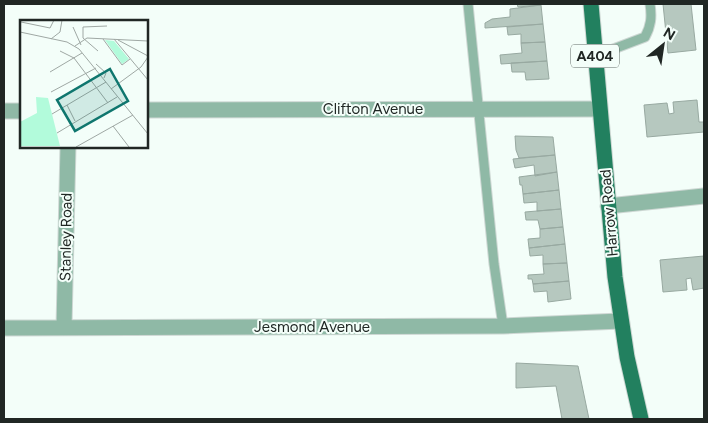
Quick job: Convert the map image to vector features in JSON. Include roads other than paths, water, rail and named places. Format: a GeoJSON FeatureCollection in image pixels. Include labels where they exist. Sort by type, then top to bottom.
{"type":"FeatureCollection","features":[{"type":"Feature","properties":{"kind":"main road","name":"Harrow Road"},"geometry":{"type":"LineString","coordinates":[[591,4],[608,206],[621,321],[641,419]]}},
{"type":"Feature","properties":{"kind":"street","name":"Clifton Avenue"},"geometry":{"type":"LineString","coordinates":[[148,110],[599,109]]}},
{"type":"Feature","properties":{"kind":"street"},"geometry":{"type":"LineString","coordinates":[[4,111],[20,111]]}},
{"type":"Feature","properties":{"kind":"street","name":"Stanley Road"},"geometry":{"type":"LineString","coordinates":[[64,327],[68,148]]}},
{"type":"Feature","properties":{"kind":"street"},"geometry":{"type":"LineString","coordinates":[[608,206],[704,196]]}},
{"type":"Feature","properties":{"kind":"street","name":"Jesmond Avenue"},"geometry":{"type":"LineString","coordinates":[[4,328],[503,326],[621,321]]}},
{"type":"Feature","properties":{"kind":"lane"},"geometry":{"type":"LineString","coordinates":[[468,4],[494,264],[503,326]]}},
{"type":"Feature","properties":{"kind":"lane"},"geometry":{"type":"LineString","coordinates":[[595,56],[645,38],[650,28],[652,16],[650,4]]}}]}
